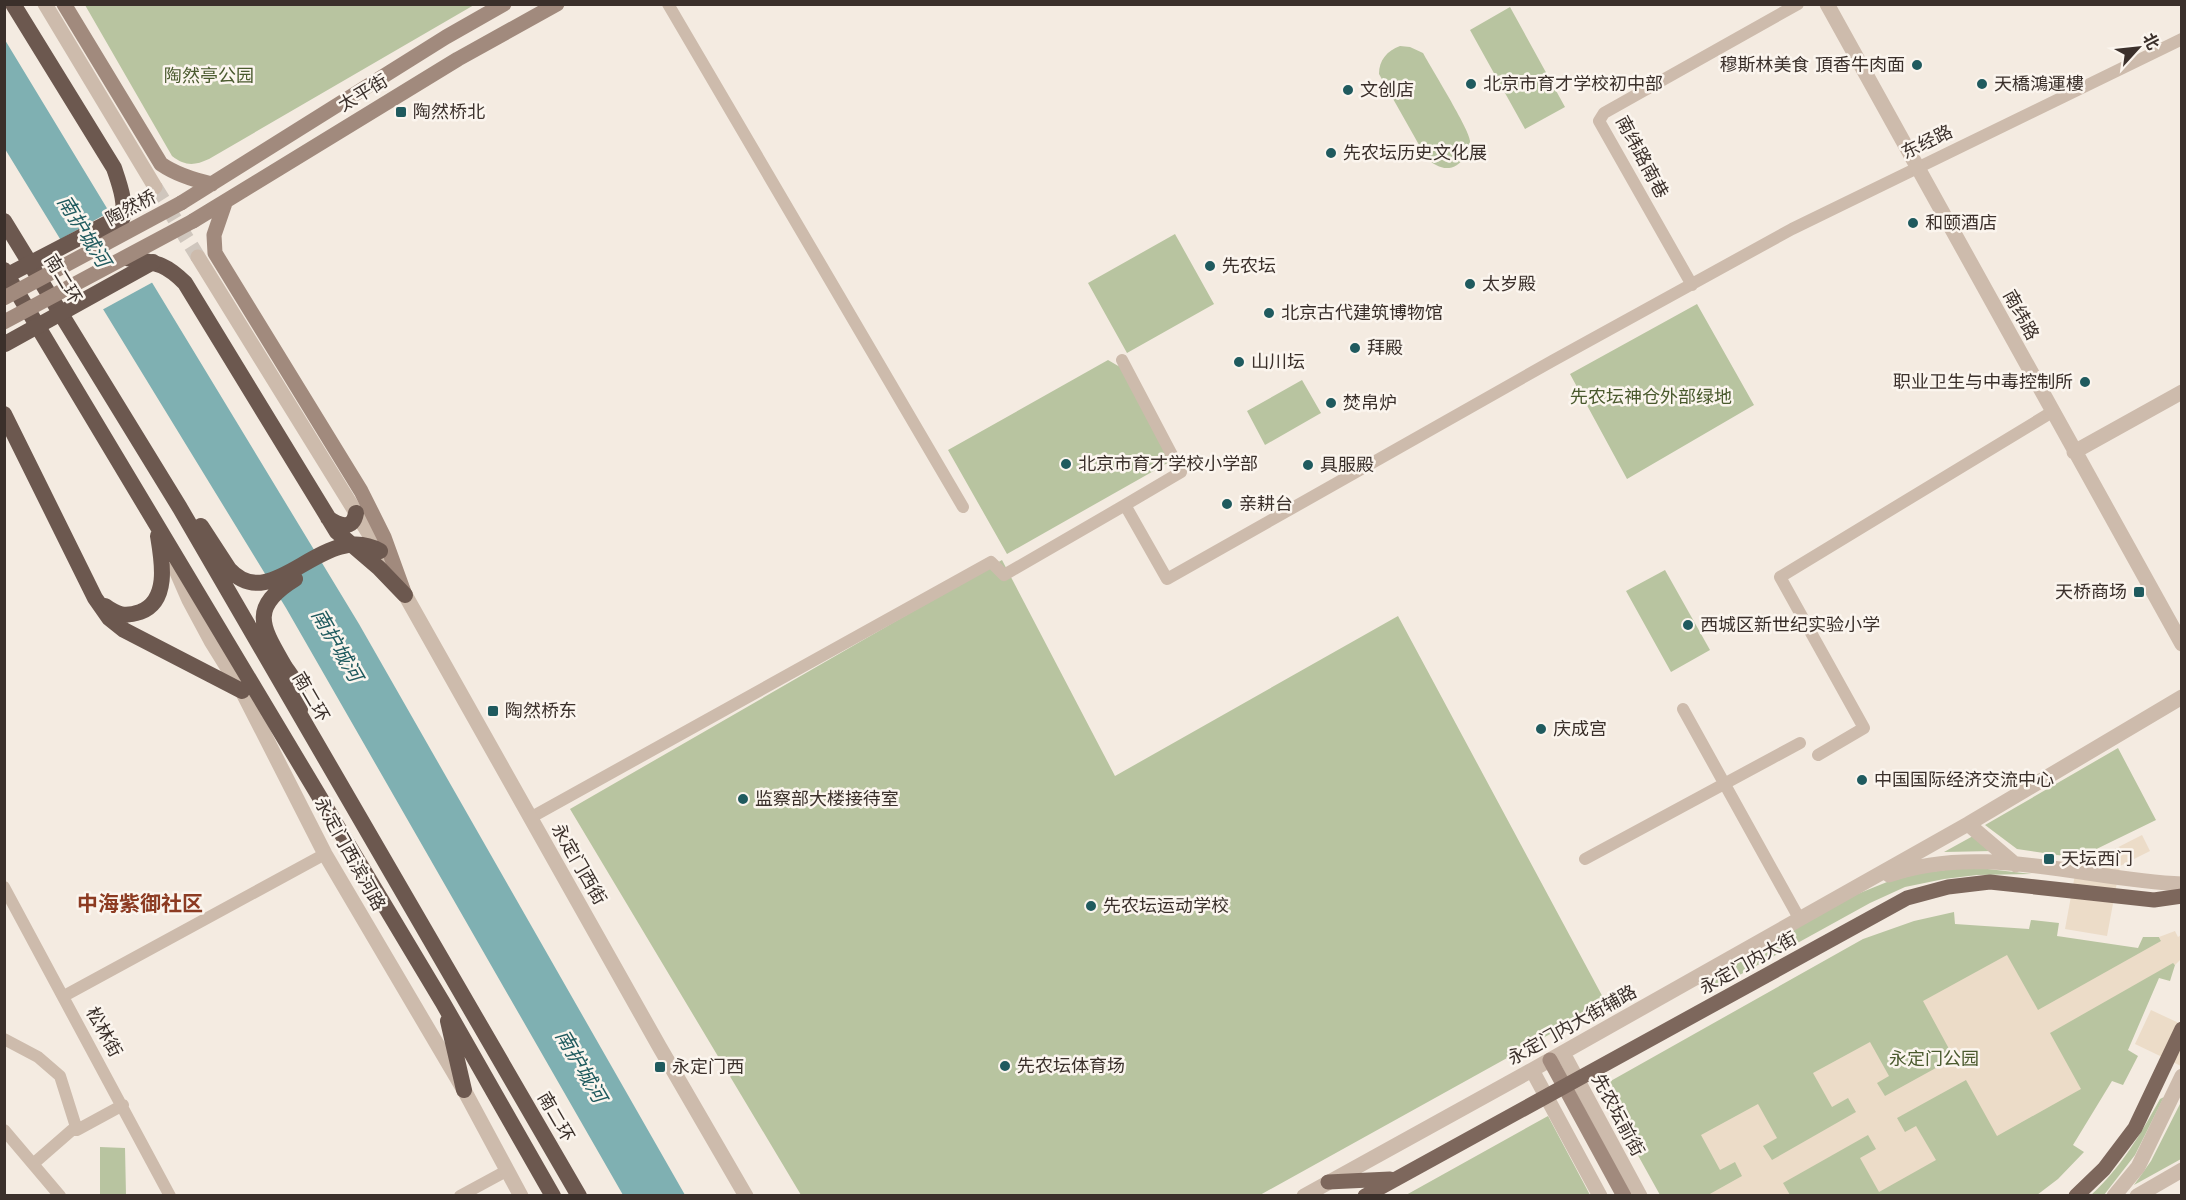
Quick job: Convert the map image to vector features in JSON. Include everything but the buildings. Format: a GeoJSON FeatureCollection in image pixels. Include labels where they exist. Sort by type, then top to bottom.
{"type":"FeatureCollection","features":[{"type":"Feature","properties":{"kind":"highway"},"geometry":{"type":"LineString","coordinates":[[13,4],[114,168],[121,188],[123,215],[121,223],[102,245]]}},
{"type":"Feature","properties":{"kind":"highway"},"geometry":{"type":"LineString","coordinates":[[4,277],[123,215]]}},
{"type":"Feature","properties":{"kind":"highway","name":"南二环"},"geometry":{"type":"LineString","coordinates":[[4,220],[180,508],[579,1196]]}},
{"type":"Feature","properties":{"kind":"highway"},"geometry":{"type":"LineString","coordinates":[[127,258],[153,262],[171,269],[185,283],[336,532],[352,545],[375,556],[405,595]]}},
{"type":"Feature","properties":{"kind":"highway"},"geometry":{"type":"LineString","coordinates":[[5,344],[153,262]]}},
{"type":"Feature","properties":{"kind":"highway"},"geometry":{"type":"LineString","coordinates":[[4,270],[443,1003],[553,1196]]}},
{"type":"Feature","properties":{"kind":"highway"},"geometry":{"type":"LineString","coordinates":[[5,344],[9,320]]}},
{"type":"Feature","properties":{"kind":"highway"},"geometry":{"type":"LineString","coordinates":[[4,414],[10,440],[95,598],[109,618],[124,630],[242,691]]}},
{"type":"Feature","properties":{"kind":"highway"},"geometry":{"type":"LineString","coordinates":[[180,508],[204,528],[235,576],[251,584],[274,580],[329,553],[352,545]]}},
{"type":"Feature","properties":{"kind":"highway"},"geometry":{"type":"LineString","coordinates":[[327,518],[343,527],[349,526],[355,519],[356,513]]}},
{"type":"Feature","properties":{"kind":"highway"},"geometry":{"type":"LineString","coordinates":[[327,518],[330,532],[329,553]]}},
{"type":"Feature","properties":{"kind":"highway"},"geometry":{"type":"LineString","coordinates":[[95,598],[117,615],[130,616],[144,610],[156,600],[162,580],[162,557],[156,525]]}},
{"type":"Feature","properties":{"kind":"highway"},"geometry":{"type":"LineString","coordinates":[[302,719],[297,687],[270,640],[262,620],[269,600],[279,589],[329,553],[375,556]]}},
{"type":"Feature","properties":{"kind":"highway"},"geometry":{"type":"LineString","coordinates":[[443,1003],[464,1090]]}},
{"type":"Feature","properties":{"kind":"main road"},"geometry":{"type":"LineString","coordinates":[[64,4],[161,164],[191,179],[212,184]]}},
{"type":"Feature","properties":{"kind":"main road","name":"太平街"},"geometry":{"type":"LineString","coordinates":[[181,203],[446,37],[504,4]]}},
{"type":"Feature","properties":{"kind":"main road","name":"太平街"},"geometry":{"type":"LineString","coordinates":[[127,258],[225,203],[458,59],[557,4]]}},
{"type":"Feature","properties":{"kind":"main road","name":"陶然桥"},"geometry":{"type":"LineString","coordinates":[[4,298],[181,203]]}},
{"type":"Feature","properties":{"kind":"main road"},"geometry":{"type":"LineString","coordinates":[[225,203],[214,235],[215,253],[361,491],[384,537],[405,595]]}},
{"type":"Feature","properties":{"kind":"main road"},"geometry":{"type":"LineString","coordinates":[[9,320],[127,258]]}},
{"type":"Feature","properties":{"kind":"main road","name":"永定门内大街"},"geometry":{"type":"LineString","coordinates":[[1365,1196],[1907,898],[1948,887],[1990,882],[2154,900],[2181,896]]}},
{"type":"Feature","properties":{"kind":"main road"},"geometry":{"type":"LineString","coordinates":[[2076,1196],[2104,1169],[2135,1128],[2181,1029]]}},
{"type":"Feature","properties":{"kind":"main road","name":"先农坛前街"},"geometry":{"type":"LineString","coordinates":[[1546,1062],[1624,1196]]}},
{"type":"Feature","properties":{"kind":"main road","name":"先农坛前街"},"geometry":{"type":"LineString","coordinates":[[1561,1088],[1614,1196]]}},
{"type":"Feature","properties":{"kind":"main road"},"geometry":{"type":"LineString","coordinates":[[1328,1182],[1396,1179]]}},
{"type":"Feature","properties":{"kind":"street"},"geometry":{"type":"LineString","coordinates":[[45,4],[155,187]]}},
{"type":"Feature","properties":{"kind":"street"},"geometry":{"type":"LineString","coordinates":[[668,4],[963,507]]}},
{"type":"Feature","properties":{"kind":"street","name":"南纬路南巷"},"geometry":{"type":"LineString","coordinates":[[1692,285],[1599,121],[1604,113],[1798,4]]}},
{"type":"Feature","properties":{"kind":"street","name":"南纬路"},"geometry":{"type":"LineString","coordinates":[[1827,4],[2181,644]]}},
{"type":"Feature","properties":{"kind":"street","name":"东经路"},"geometry":{"type":"LineString","coordinates":[[1125,505],[1167,579],[1554,360],[1792,229],[2181,39]]}},
{"type":"Feature","properties":{"kind":"street"},"geometry":{"type":"LineString","coordinates":[[198,257],[356,513],[375,556]]}},
{"type":"Feature","properties":{"kind":"street"},"geometry":{"type":"LineString","coordinates":[[530,819],[991,561],[1005,575],[1181,472],[1122,360]]}},
{"type":"Feature","properties":{"kind":"street"},"geometry":{"type":"LineString","coordinates":[[2074,452],[2181,392]]}},
{"type":"Feature","properties":{"kind":"street"},"geometry":{"type":"LineString","coordinates":[[1818,755],[1864,728],[1780,578],[2052,412]]}},
{"type":"Feature","properties":{"kind":"street","name":"永定门西滨河路"},"geometry":{"type":"LineString","coordinates":[[156,525],[189,600],[242,691],[325,855],[464,1090],[521,1196]]}},
{"type":"Feature","properties":{"kind":"street","name":"永定门西街"},"geometry":{"type":"LineString","coordinates":[[405,595],[530,819],[746,1196]]}},
{"type":"Feature","properties":{"kind":"street"},"geometry":{"type":"LineString","coordinates":[[1858,886],[1968,824],[2181,697]]}},
{"type":"Feature","properties":{"kind":"street"},"geometry":{"type":"LineString","coordinates":[[1683,709],[1799,918]]}},
{"type":"Feature","properties":{"kind":"street"},"geometry":{"type":"LineString","coordinates":[[1586,860],[1800,743]]}},
{"type":"Feature","properties":{"kind":"street"},"geometry":{"type":"LineString","coordinates":[[1968,824],[2016,865]]}},
{"type":"Feature","properties":{"kind":"street"},"geometry":{"type":"LineString","coordinates":[[64,996],[325,855]]}},
{"type":"Feature","properties":{"kind":"street"},"geometry":{"type":"LineString","coordinates":[[1858,886],[1902,871],[1938,864],[1977,862],[2073,871],[2152,883],[2181,884]]}},
{"type":"Feature","properties":{"kind":"street","name":"永定门内大街辅路"},"geometry":{"type":"LineString","coordinates":[[1304,1196],[1858,886]]}},
{"type":"Feature","properties":{"kind":"street","name":"松林街"},"geometry":{"type":"LineString","coordinates":[[4,887],[170,1196]]}},
{"type":"Feature","properties":{"kind":"street"},"geometry":{"type":"LineString","coordinates":[[4,907],[20,915]]}},
{"type":"Feature","properties":{"kind":"street"},"geometry":{"type":"LineString","coordinates":[[4,1039],[38,1057],[60,1076],[77,1130]]}},
{"type":"Feature","properties":{"kind":"street","name":"先农坛前街"},"geometry":{"type":"LineString","coordinates":[[1546,1062],[1561,1088],[1640,1196]]}},
{"type":"Feature","properties":{"kind":"street"},"geometry":{"type":"LineString","coordinates":[[2114,1196],[2138,1167],[2181,1076]]}},
{"type":"Feature","properties":{"kind":"street","name":"先农坛前街"},"geometry":{"type":"LineString","coordinates":[[1561,1088],[1600,1196]]}},
{"type":"Feature","properties":{"kind":"street"},"geometry":{"type":"LineString","coordinates":[[33,1164],[72,1130],[77,1130],[123,1105]]}},
{"type":"Feature","properties":{"kind":"street"},"geometry":{"type":"LineString","coordinates":[[4,1130],[60,1196]]}},
{"type":"Feature","properties":{"kind":"street"},"geometry":{"type":"LineString","coordinates":[[460,1196],[508,1170]]}},
{"type":"Feature","properties":{"kind":"street"},"geometry":{"type":"LineString","coordinates":[[2137,1196],[2181,1170]]}},
{"type":"Feature","properties":{"kind":"green space","name":"陶然亭公园"},"geometry":{"type":"Polygon","coordinates":[[[85,5],[474,5],[209,159],[190,164],[181,162],[172,156],[85,5]]]}},
{"type":"Feature","properties":{"kind":"green space"},"geometry":{"type":"Polygon","coordinates":[[[1510,7],[1565,107],[1525,129],[1470,30],[1510,7]]]}},
{"type":"Feature","properties":{"kind":"green space"},"geometry":{"type":"Polygon","coordinates":[[[1400,46],[1410,47],[1423,53],[1469,135],[1468,151],[1453,167],[1441,167],[1427,159],[1379,74],[1380,64],[1385,57],[1400,46]]]}},
{"type":"Feature","properties":{"kind":"green space"},"geometry":{"type":"Polygon","coordinates":[[[1175,234],[1214,304],[1127,353],[1088,283],[1175,234]]]}},
{"type":"Feature","properties":{"kind":"green space","name":"先农坛神仓外部绿地"},"geometry":{"type":"Polygon","coordinates":[[[1697,304],[1754,405],[1627,479],[1570,374],[1697,304]]]}},
{"type":"Feature","properties":{"kind":"green space"},"geometry":{"type":"Polygon","coordinates":[[[1108,360],[1120,367],[1173,460],[1007,554],[948,450],[1108,360]]]}},
{"type":"Feature","properties":{"kind":"green space"},"geometry":{"type":"Polygon","coordinates":[[[1302,380],[1321,413],[1265,445],[1247,411],[1302,380]]]}},
{"type":"Feature","properties":{"kind":"green space","name":"先农坛运动学校"},"geometry":{"type":"Polygon","coordinates":[[[1002,560],[1115,776],[1398,616],[1606,1003],[1260,1195],[801,1195],[570,809],[1002,560]]]}},
{"type":"Feature","properties":{"kind":"green space"},"geometry":{"type":"Polygon","coordinates":[[[1665,570],[1710,650],[1671,672],[1626,591],[1665,570]]]}},
{"type":"Feature","properties":{"kind":"green space"},"geometry":{"type":"Polygon","coordinates":[[[2118,748],[2156,820],[2078,858],[2017,849],[1985,825],[2118,748]]]}},
{"type":"Feature","properties":{"kind":"green space"},"geometry":{"type":"Polygon","coordinates":[[[1973,836],[1993,851],[1944,852],[1973,836]]]}},
{"type":"Feature","properties":{"kind":"green space"},"geometry":{"type":"Polygon","coordinates":[[[1970,867],[2032,874],[1977,875],[1905,887],[1870,903],[1705,994],[1698,981],[1855,895],[1887,882],[1921,873],[1970,867]]]}},
{"type":"Feature","properties":{"kind":"green space","name":"永定门公园"},"geometry":{"type":"Polygon","coordinates":[[[1954,912],[1955,924],[2029,929],[2031,920],[2059,923],[2057,936],[2138,948],[2143,937],[2159,937],[2175,965],[2170,981],[2159,978],[2128,1050],[2138,1056],[2123,1085],[2112,1081],[2073,1145],[2084,1152],[2058,1179],[2037,1195],[1660,1195],[1600,1087],[1863,939],[1914,921],[1954,912]]]}},
{"type":"Feature","properties":{"kind":"green space"},"geometry":{"type":"Polygon","coordinates":[[[2164,1097],[2135,1155],[2104,1195],[2090,1196],[2120,1162],[2160,1099],[2164,1097]]]}},
{"type":"Feature","properties":{"kind":"green space"},"geometry":{"type":"Polygon","coordinates":[[[2181,1102],[2181,1159],[2134,1185],[2151,1161],[2181,1102]]]}},
{"type":"Feature","properties":{"kind":"green space"},"geometry":{"type":"Polygon","coordinates":[[[1548,1116],[1590,1195],[1406,1195],[1548,1116]]]}},
{"type":"Feature","properties":{"kind":"green space"},"geometry":{"type":"Polygon","coordinates":[[[100,1147],[125,1148],[126,1195],[100,1195],[100,1147]]]}},
{"type":"Feature","properties":{"kind":"shaded area"},"geometry":{"type":"Polygon","coordinates":[[[2142,835],[2150,851],[2120,866],[2107,936],[2065,929],[2078,858],[2091,861],[2142,835]]]}},
{"type":"Feature","properties":{"kind":"shaded area"},"geometry":{"type":"Polygon","coordinates":[[[2175,931],[2178,937],[2181,935],[2182,958],[2175,965],[2173,963],[2050,1033],[2081,1089],[1997,1136],[1966,1080],[1897,1118],[1905,1132],[1916,1126],[1936,1160],[1879,1192],[1860,1158],[1876,1149],[1868,1135],[1783,1183],[1790,1195],[1708,1195],[1742,1176],[1735,1162],[1720,1170],[1701,1135],[1758,1104],[1777,1138],[1763,1146],[1772,1160],[1856,1112],[1848,1098],[1832,1107],[1813,1073],[1870,1042],[1889,1076],[1877,1083],[1885,1096],[1954,1058],[1923,1001],[2007,955],[2038,1010],[2161,941],[2159,937],[2175,931]]]}},
{"type":"Feature","properties":{"kind":"shaded area"},"geometry":{"type":"Polygon","coordinates":[[[2151,1010],[2181,1024],[2181,1066],[2135,1044],[2151,1010]]]}},
{"type":"Feature","properties":{"kind":"water","name":"南护城河"},"geometry":{"type":"Polygon","coordinates":[[[5,40],[359,624],[685,1195],[623,1195],[286,608],[5,149],[5,40]]]}},
{"type":"Feature","properties":{"kind":"pier"},"geometry":{"type":"Polygon","coordinates":[[[110,207],[155,281],[100,311],[57,241],[104,215],[110,207]]]}},
{"type":"Feature","properties":{"kind":"tunnel"},"geometry":{"type":"LineString","coordinates":[[155,187],[198,257]]}},
{"type":"Feature","properties":{"kind":"place","name":"穆斯林美食 頂香牛肉面"},"geometry":{"type":"Point","coordinates":[1917,65]}},
{"type":"Feature","properties":{"kind":"place","name":"北京市育才学校初中部"},"geometry":{"type":"Point","coordinates":[1471,84]}},
{"type":"Feature","properties":{"kind":"place","name":"天橋鴻運樓"},"geometry":{"type":"Point","coordinates":[1982,84]}},
{"type":"Feature","properties":{"kind":"place","name":"文创店"},"geometry":{"type":"Point","coordinates":[1348,90]}},
{"type":"Feature","properties":{"kind":"place","name":"陶然桥北"},"geometry":{"type":"Point","coordinates":[401,112]}},
{"type":"Feature","properties":{"kind":"place","name":"先农坛历史文化展"},"geometry":{"type":"Point","coordinates":[1331,153]}},
{"type":"Feature","properties":{"kind":"place","name":"和颐酒店"},"geometry":{"type":"Point","coordinates":[1913,223]}},
{"type":"Feature","properties":{"kind":"place","name":"先农坛"},"geometry":{"type":"Point","coordinates":[1210,266]}},
{"type":"Feature","properties":{"kind":"place","name":"太岁殿"},"geometry":{"type":"Point","coordinates":[1470,284]}},
{"type":"Feature","properties":{"kind":"place","name":"北京古代建筑博物馆"},"geometry":{"type":"Point","coordinates":[1269,313]}},
{"type":"Feature","properties":{"kind":"place","name":"拜殿"},"geometry":{"type":"Point","coordinates":[1355,348]}},
{"type":"Feature","properties":{"kind":"place","name":"山川坛"},"geometry":{"type":"Point","coordinates":[1239,362]}},
{"type":"Feature","properties":{"kind":"place","name":"职业卫生与中毒控制所"},"geometry":{"type":"Point","coordinates":[2085,382]}},
{"type":"Feature","properties":{"kind":"place","name":"焚帛炉"},"geometry":{"type":"Point","coordinates":[1331,403]}},
{"type":"Feature","properties":{"kind":"place","name":"北京市育才学校小学部"},"geometry":{"type":"Point","coordinates":[1066,464]}},
{"type":"Feature","properties":{"kind":"place","name":"具服殿"},"geometry":{"type":"Point","coordinates":[1308,465]}},
{"type":"Feature","properties":{"kind":"place","name":"亲耕台"},"geometry":{"type":"Point","coordinates":[1227,504]}},
{"type":"Feature","properties":{"kind":"place","name":"天桥商场"},"geometry":{"type":"Point","coordinates":[2139,592]}},
{"type":"Feature","properties":{"kind":"place","name":"西城区新世纪实验小学"},"geometry":{"type":"Point","coordinates":[1688,625]}},
{"type":"Feature","properties":{"kind":"place","name":"陶然桥东"},"geometry":{"type":"Point","coordinates":[493,711]}},
{"type":"Feature","properties":{"kind":"place","name":"庆成宫"},"geometry":{"type":"Point","coordinates":[1541,729]}},
{"type":"Feature","properties":{"kind":"place","name":"中国国际经济交流中心"},"geometry":{"type":"Point","coordinates":[1862,780]}},
{"type":"Feature","properties":{"kind":"place","name":"监察部大楼接待室"},"geometry":{"type":"Point","coordinates":[743,799]}},
{"type":"Feature","properties":{"kind":"place","name":"天坛西门"},"geometry":{"type":"Point","coordinates":[2049,859]}},
{"type":"Feature","properties":{"kind":"place","name":"先农坛运动学校"},"geometry":{"type":"Point","coordinates":[1091,906]}},
{"type":"Feature","properties":{"kind":"place","name":"先农坛体育场"},"geometry":{"type":"Point","coordinates":[1005,1066]}},
{"type":"Feature","properties":{"kind":"place","name":"永定门西"},"geometry":{"type":"Point","coordinates":[660,1067]}},
{"type":"Feature","properties":{"kind":"district","name":"中海紫御社区"},"geometry":{"type":"Point","coordinates":[140,904]}}]}
